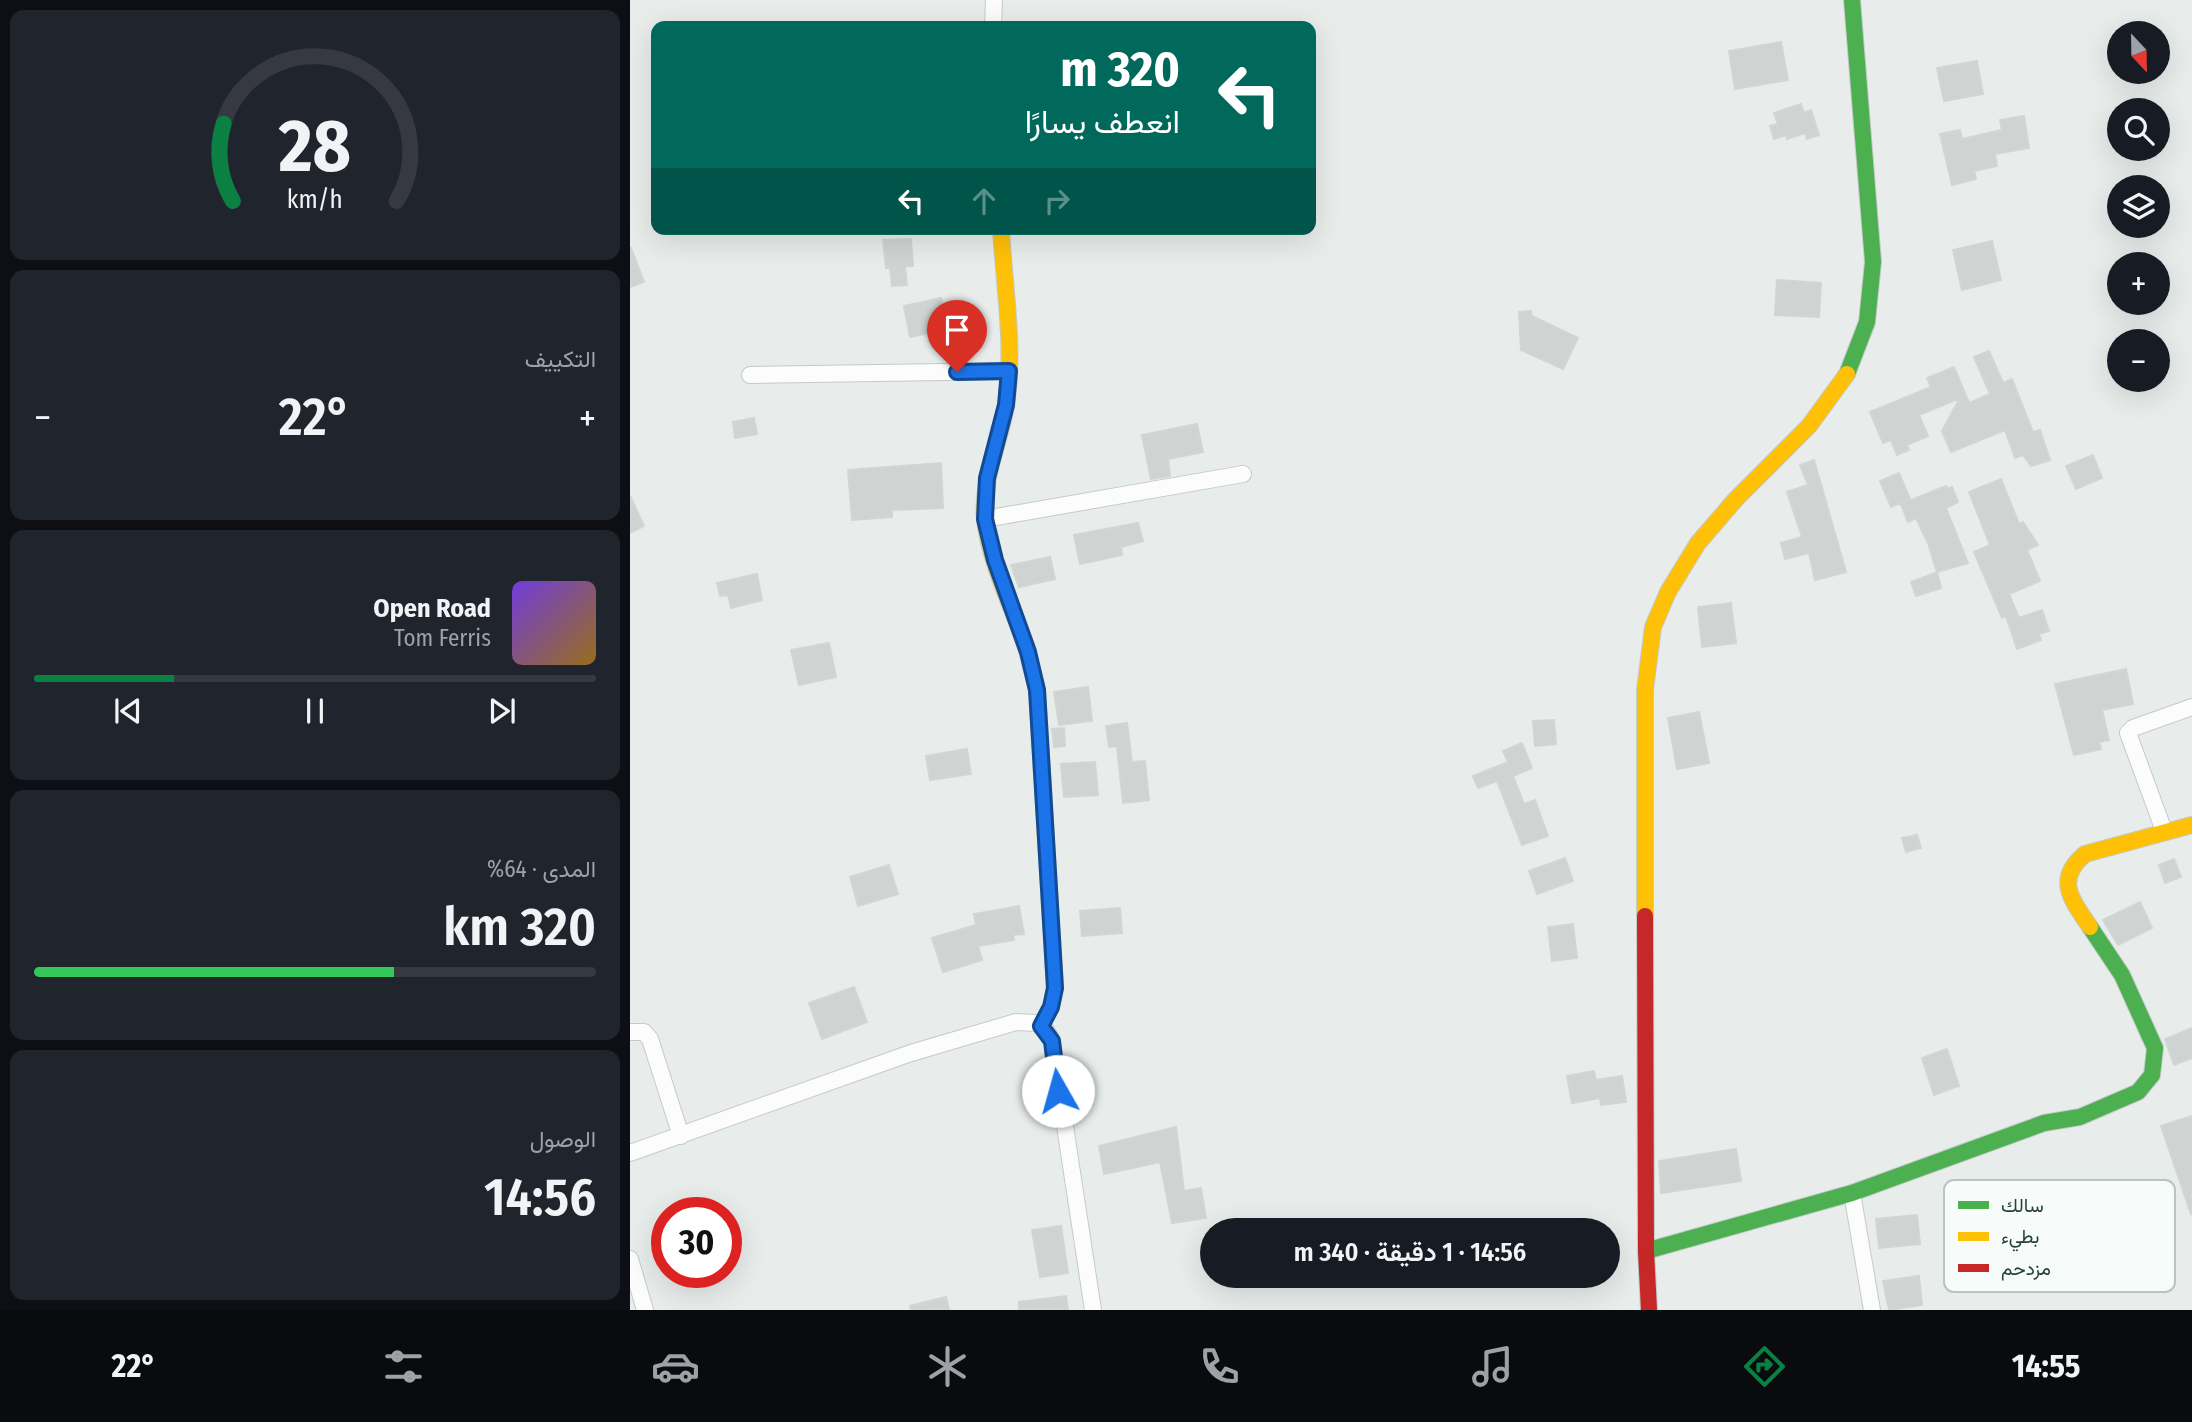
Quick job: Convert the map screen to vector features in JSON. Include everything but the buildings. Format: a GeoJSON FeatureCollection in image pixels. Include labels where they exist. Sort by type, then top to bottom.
{"type":"FeatureCollection","features":[{"type":"Feature","properties":{"kind":"street"},"geometry":{"type":"LineString","coordinates":[[993,21],[994,0]]}},
{"type":"Feature","properties":{"kind":"street"},"geometry":{"type":"LineString","coordinates":[[1646,1309],[1644,690],[1652,630],[1679,571],[1736,499],[1785,452],[1824,405],[1846,376],[1857,347],[1868,312],[1873,246],[1852,0]]}},
{"type":"Feature","properties":{"kind":"street"},"geometry":{"type":"LineString","coordinates":[[1001,235],[1009,371],[1006,405],[987,478],[985,519],[995,560],[1028,652],[1040,710],[1055,988],[1051,1007],[1041,1026]]}},
{"type":"Feature","properties":{"kind":"street"},"geometry":{"type":"LineString","coordinates":[[750,375],[1009,371]]}},
{"type":"Feature","properties":{"kind":"street"},"geometry":{"type":"LineString","coordinates":[[985,519],[1243,474]]}},
{"type":"Feature","properties":{"kind":"street"},"geometry":{"type":"LineString","coordinates":[[2164,831],[2129,733],[2133,728],[2192,707]]}},
{"type":"Feature","properties":{"kind":"street"},"geometry":{"type":"LineString","coordinates":[[1646,1251],[1852,1193],[2044,1123],[2080,1117],[2130,1096],[2145,1086],[2152,1075],[2155,1058],[2146,1025],[2122,975],[2071,898],[2067,885],[2069,870],[2085,854],[2192,825]]}},
{"type":"Feature","properties":{"kind":"street"},"geometry":{"type":"LineString","coordinates":[[630,1153],[769,1102],[960,1038],[1023,1020],[1041,1026],[1052,1041],[1093,1310]]}},
{"type":"Feature","properties":{"kind":"street"},"geometry":{"type":"LineString","coordinates":[[630,1031],[644,1032],[650,1039],[681,1136]]}},
{"type":"Feature","properties":{"kind":"street"},"geometry":{"type":"LineString","coordinates":[[1852,1193],[1872,1310]]}},
{"type":"Feature","properties":{"kind":"street"},"geometry":{"type":"LineString","coordinates":[[630,1259],[645,1310]]}},
{"type":"Feature","properties":{"kind":"traffic: fast"},"geometry":{"type":"LineString","coordinates":[[1847,374],[1867,322],[1873,262],[1852,0]]}},
{"type":"Feature","properties":{"kind":"traffic: fast"},"geometry":{"type":"LineString","coordinates":[[1026,646],[1037,690],[1055,988],[1051,1007],[1041,1026]]}},
{"type":"Feature","properties":{"kind":"traffic: fast"},"geometry":{"type":"LineString","coordinates":[[1646,1251],[1852,1193],[2044,1123],[2080,1117],[2138,1092],[2152,1075],[2155,1048],[2122,975],[2090,927]]}},
{"type":"Feature","properties":{"kind":"traffic: slow"},"geometry":{"type":"LineString","coordinates":[[1001,235],[1009,339],[1008,383],[1006,405],[986,490],[985,520],[996,568],[1026,646]]}},
{"type":"Feature","properties":{"kind":"traffic: slow"},"geometry":{"type":"LineString","coordinates":[[1645,916],[1645,690],[1653,627],[1668,592],[1698,543],[1736,499],[1809,426],[1847,374]]}},
{"type":"Feature","properties":{"kind":"traffic: slow"},"geometry":{"type":"LineString","coordinates":[[2090,927],[2069,890],[2070,873],[2076,863],[2085,854],[2192,825]]}},
{"type":"Feature","properties":{"kind":"traffic: jam"},"geometry":{"type":"LineString","coordinates":[[1645,916],[1646,1251],[1649,1310]]}},
{"type":"Feature","properties":{"kind":"route"},"geometry":{"type":"LineString","coordinates":[[957,372],[1009,371],[1006,405],[987,478],[985,519],[995,560],[1028,652],[1040,710],[1055,988],[1051,1007],[1041,1026],[1052,1041],[1058,1091]]}}]}
